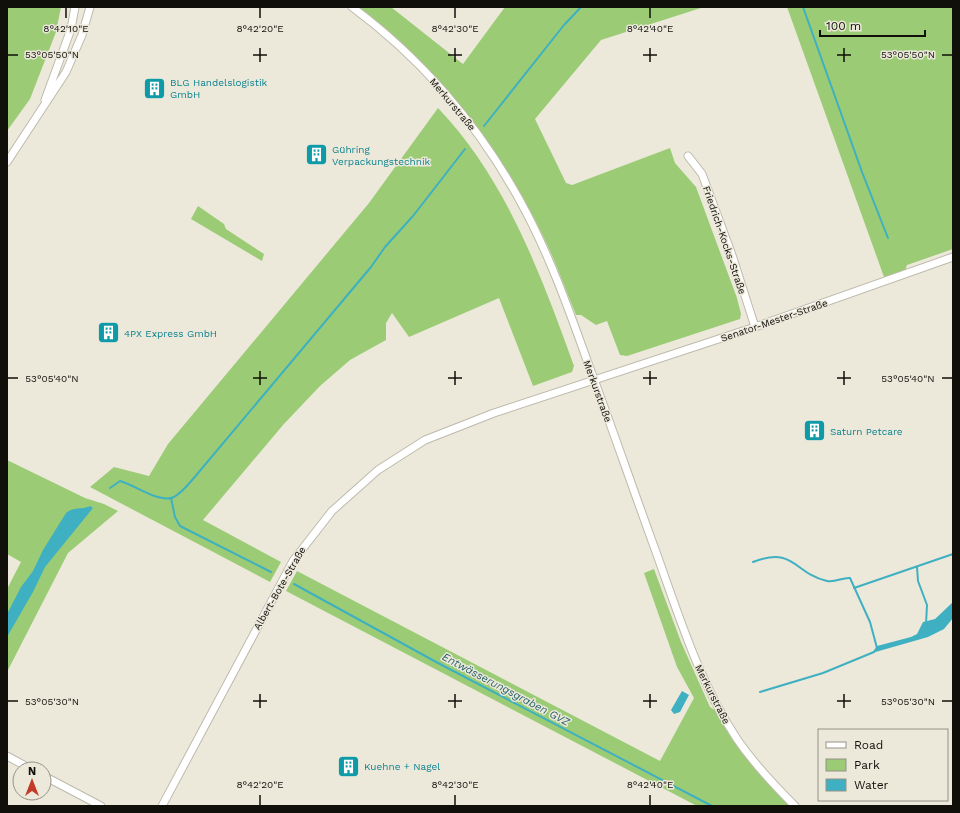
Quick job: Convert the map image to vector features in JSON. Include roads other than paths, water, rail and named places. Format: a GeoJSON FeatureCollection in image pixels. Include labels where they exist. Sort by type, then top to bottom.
{"type":"FeatureCollection","features":[{"type":"Feature","properties":{"kind":"street"},"geometry":{"type":"LineString","coordinates":[[42,107],[70,29],[75,7]]}},
{"type":"Feature","properties":{"kind":"street"},"geometry":{"type":"LineString","coordinates":[[7,162],[42,107],[56,89],[74,55],[90,7]]}},
{"type":"Feature","properties":{"kind":"street","name":"Merkurstraße"},"geometry":{"type":"LineString","coordinates":[[352,7],[394,41],[434,82],[471,125],[503,172],[523,206],[547,254],[595,380],[677,612],[708,688],[737,739],[749,756],[772,783],[795,806]]}},
{"type":"Feature","properties":{"kind":"street","name":"Friedrich-Kocks-Straße"},"geometry":{"type":"LineString","coordinates":[[688,156],[702,174],[732,255],[755,327]]}},
{"type":"Feature","properties":{"kind":"street","name":"Senator-Mester-Straße"},"geometry":{"type":"LineString","coordinates":[[595,380],[755,327],[953,257]]}},
{"type":"Feature","properties":{"kind":"street","name":"Albert-Bote-Straße"},"geometry":{"type":"LineString","coordinates":[[162,806],[290,567],[303,546],[332,511],[378,470],[426,440],[494,412],[595,380]]}},
{"type":"Feature","properties":{"kind":"street"},"geometry":{"type":"LineString","coordinates":[[7,756],[16,761]]}},
{"type":"Feature","properties":{"kind":"street"},"geometry":{"type":"LineString","coordinates":[[52,780],[101,806]]}},
{"type":"Feature","properties":{"kind":"water"},"geometry":{"type":"Polygon","coordinates":[[[90,506],[93,508],[45,567],[33,592],[7,637],[7,614],[21,587],[33,571],[43,550],[66,513],[75,509],[90,506]]]}},
{"type":"Feature","properties":{"kind":"water"},"geometry":{"type":"Polygon","coordinates":[[[953,602],[953,618],[944,629],[928,637],[872,653],[877,646],[917,634],[923,622],[935,619],[953,602]]]}},
{"type":"Feature","properties":{"kind":"water"},"geometry":{"type":"Polygon","coordinates":[[[682,691],[689,695],[680,712],[674,714],[671,710],[682,691]]]}},
{"type":"Feature","properties":{"kind":"waterway"},"geometry":{"type":"LineString","coordinates":[[484,126],[564,25],[581,7]]}},
{"type":"Feature","properties":{"kind":"waterway"},"geometry":{"type":"LineString","coordinates":[[803,7],[862,172],[888,238]]}},
{"type":"Feature","properties":{"kind":"waterway"},"geometry":{"type":"LineString","coordinates":[[110,488],[120,481],[162,498],[174,497],[182,491],[371,267],[385,247],[413,216],[465,149]]}},
{"type":"Feature","properties":{"kind":"waterway","name":"Entwässerungsgraben GVZ"},"geometry":{"type":"LineString","coordinates":[[171,498],[175,517],[180,526],[271,572]]}},
{"type":"Feature","properties":{"kind":"waterway"},"geometry":{"type":"LineString","coordinates":[[854,588],[953,554]]}},
{"type":"Feature","properties":{"kind":"waterway"},"geometry":{"type":"LineString","coordinates":[[753,562],[778,557],[793,562],[807,572],[827,581],[850,578],[870,622],[877,648]]}},
{"type":"Feature","properties":{"kind":"waterway"},"geometry":{"type":"LineString","coordinates":[[917,567],[918,581],[927,605],[926,624]]}},
{"type":"Feature","properties":{"kind":"waterway","name":"Entwässerungsgraben GVZ"},"geometry":{"type":"LineString","coordinates":[[294,584],[438,663],[712,806]]}},
{"type":"Feature","properties":{"kind":"waterway"},"geometry":{"type":"LineString","coordinates":[[760,692],[823,673],[874,652]]}},
{"type":"Feature","properties":{"kind":"place","name":"BLG Handelslogistik GmbH"},"geometry":{"type":"Point","coordinates":[154,88]}},
{"type":"Feature","properties":{"kind":"place","name":"Gühring Verpackungstechnik"},"geometry":{"type":"Point","coordinates":[316,155]}},
{"type":"Feature","properties":{"kind":"place","name":"4PX Express GmbH"},"geometry":{"type":"Point","coordinates":[109,333]}},
{"type":"Feature","properties":{"kind":"place","name":"Saturn Petcare"},"geometry":{"type":"Point","coordinates":[815,431]}},
{"type":"Feature","properties":{"kind":"place","name":"Kuehne + Nagel"},"geometry":{"type":"Point","coordinates":[349,766]}}]}
